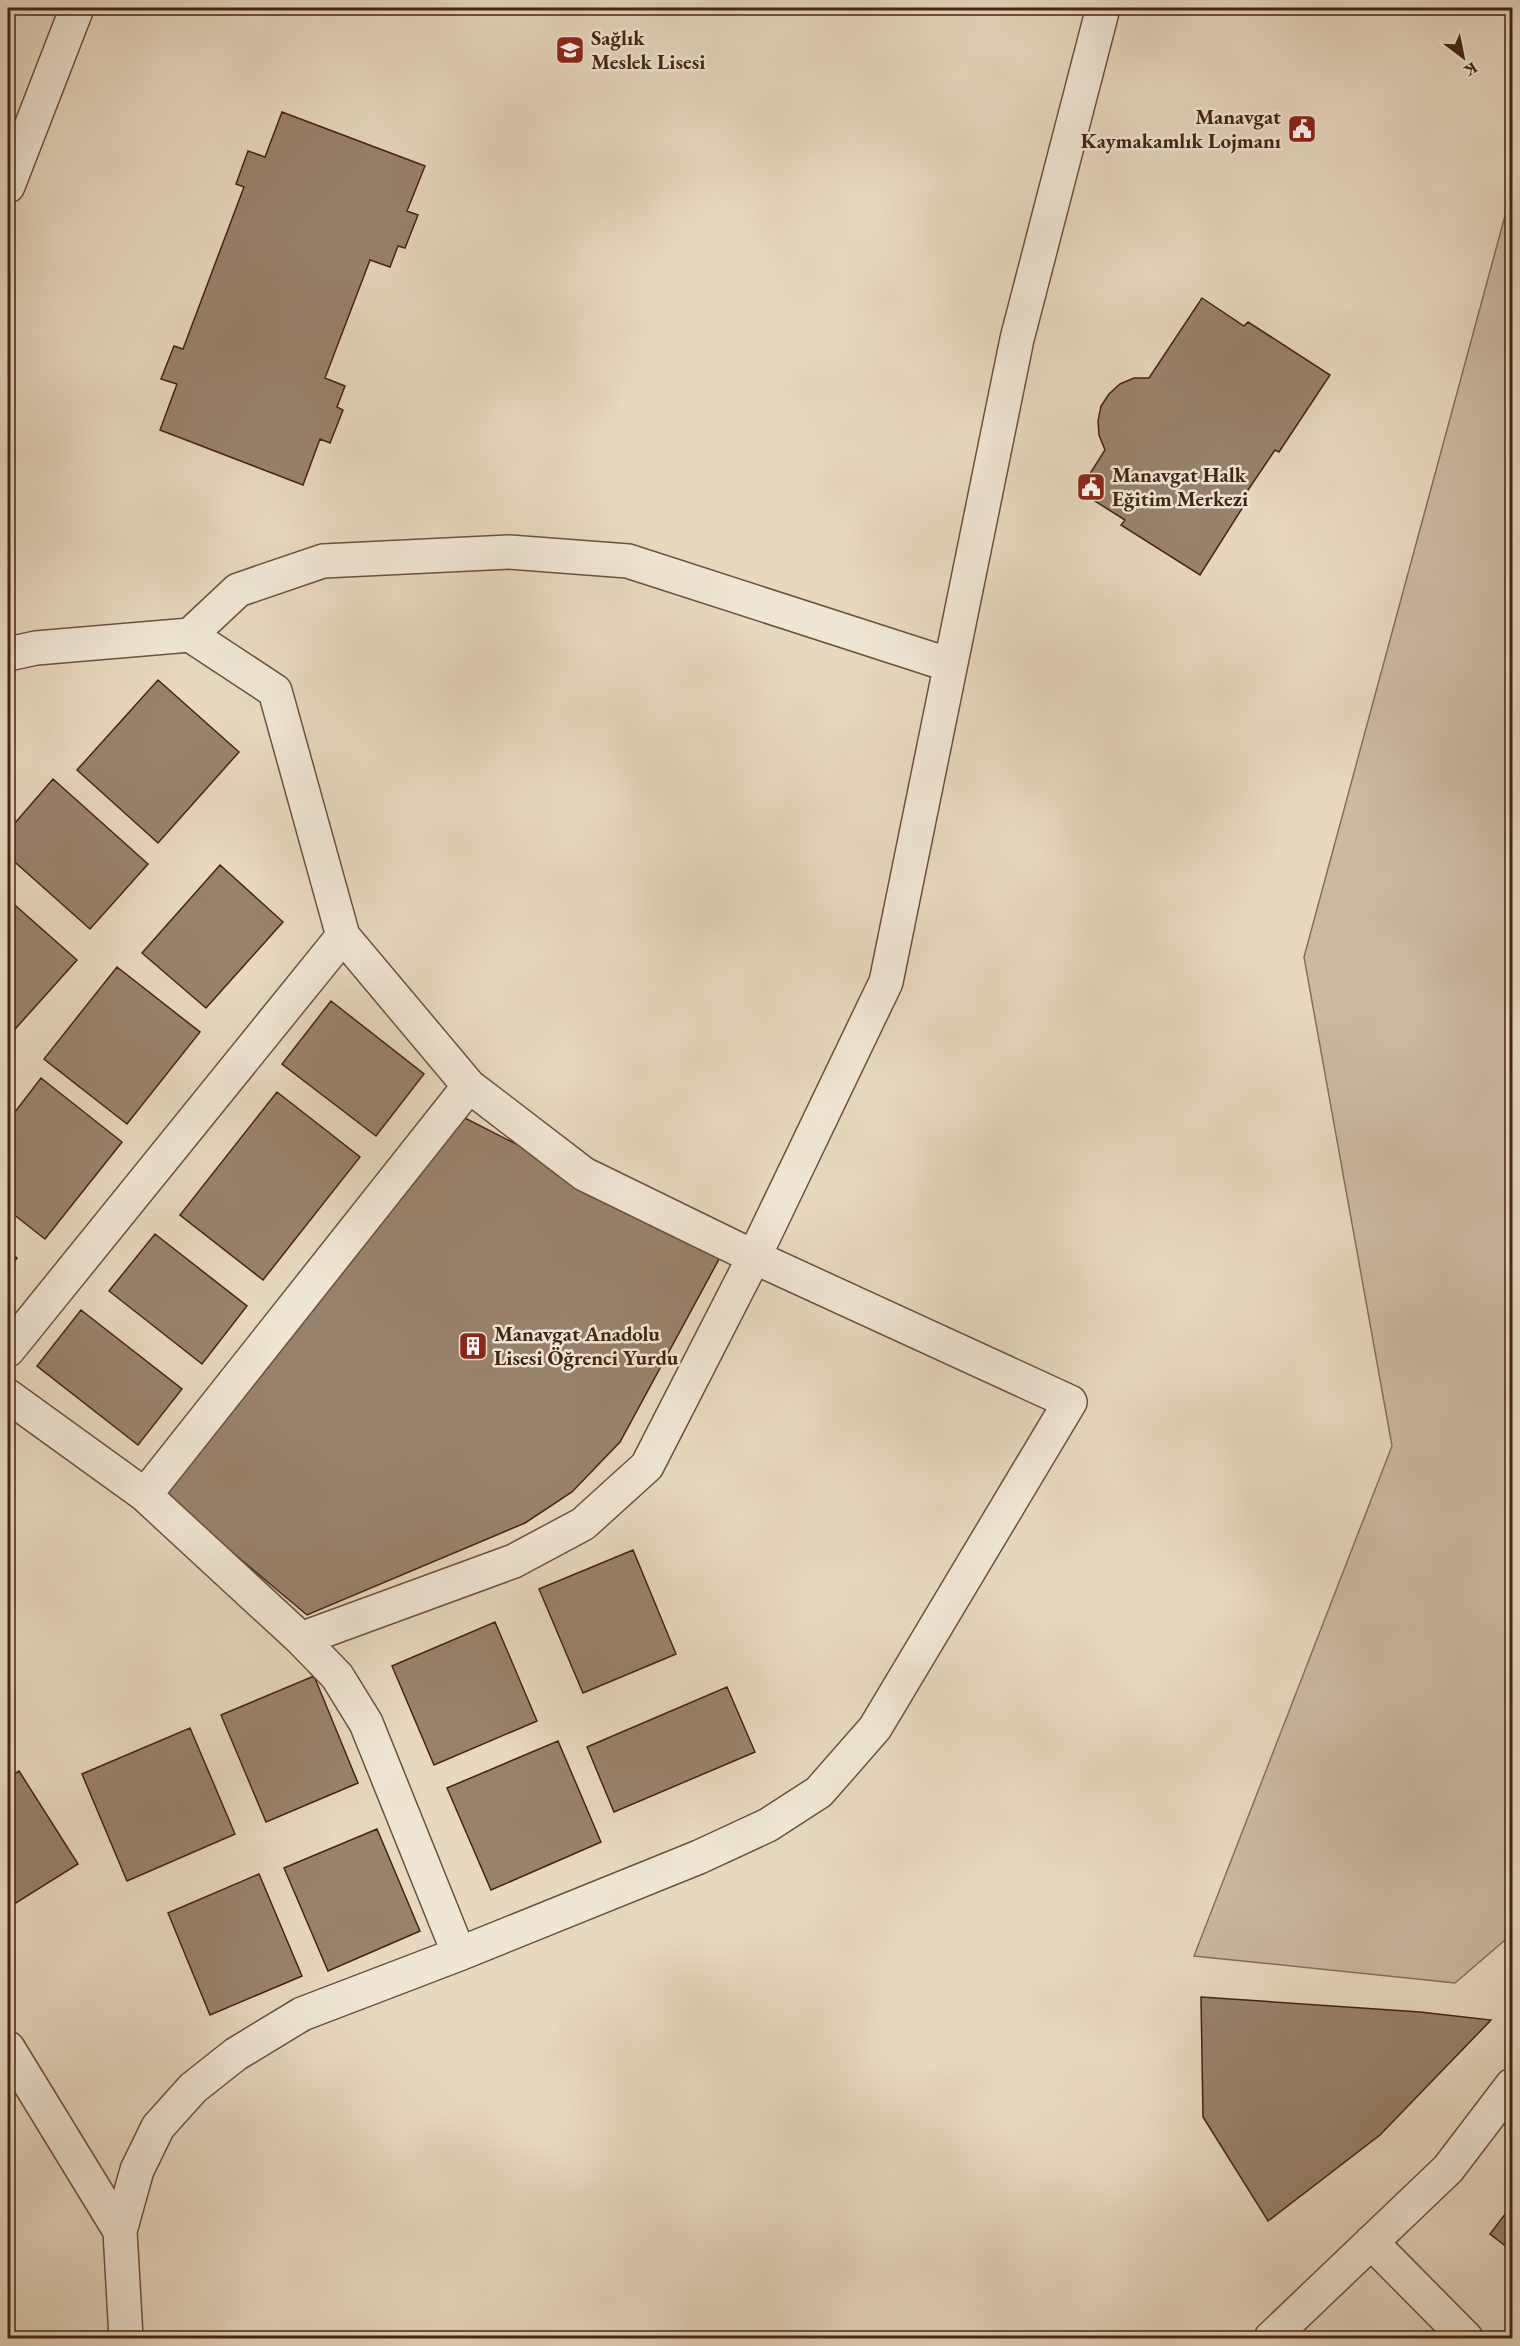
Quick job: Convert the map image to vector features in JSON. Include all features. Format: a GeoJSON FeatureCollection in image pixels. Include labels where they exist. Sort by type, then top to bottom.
{"type":"FeatureCollection","features":[{"type":"Feature","properties":{"kind":"street"},"geometry":{"type":"LineString","coordinates":[[8,186],[77,8]]}},
{"type":"Feature","properties":{"kind":"street"},"geometry":{"type":"LineString","coordinates":[[301,1639],[514,1561],[583,1524],[647,1466],[754,1257],[886,982],[1017,339],[1103,8]]}},
{"type":"Feature","properties":{"kind":"street"},"geometry":{"type":"LineString","coordinates":[[190,635],[238,590],[323,561],[509,552],[628,561],[950,665]]}},
{"type":"Feature","properties":{"kind":"street"},"geometry":{"type":"LineString","coordinates":[[8,654],[36,648],[190,635],[275,691],[343,936],[469,1086],[584,1174],[754,1257],[1070,1402],[875,1728],[819,1792],[768,1825],[699,1857],[459,1954],[302,2014],[236,2054],[193,2088],[158,2127],[137,2170],[120,2231],[126,2338]]}},
{"type":"Feature","properties":{"kind":"street"},"geometry":{"type":"LineString","coordinates":[[8,1350],[343,936]]}},
{"type":"Feature","properties":{"kind":"street"},"geometry":{"type":"LineString","coordinates":[[145,1495],[469,1086]]}},
{"type":"Feature","properties":{"kind":"street"},"geometry":{"type":"LineString","coordinates":[[8,1396],[145,1495],[301,1639],[337,1676],[366,1723],[459,1954]]}},
{"type":"Feature","properties":{"kind":"street"},"geometry":{"type":"LineString","coordinates":[[12,2066],[120,2231]]}},
{"type":"Feature","properties":{"kind":"street"},"geometry":{"type":"LineString","coordinates":[[1271,2338],[1448,2169],[1512,2085]]}},
{"type":"Feature","properties":{"kind":"street"},"geometry":{"type":"LineString","coordinates":[[1371,2242],[1466,2338]]}},
{"type":"Feature","properties":{"kind":"shaded area"},"geometry":{"type":"Polygon","coordinates":[[[1512,190],[1512,1934],[1455,1983],[1194,1956],[1392,1446],[1304,957],[1512,190]]]}},
{"type":"Feature","properties":{"kind":"building"},"geometry":{"type":"Polygon","coordinates":[[[282,112],[425,166],[407,211],[418,215],[405,248],[398,246],[390,267],[370,260],[325,378],[345,386],[337,407],[343,410],[330,443],[320,439],[303,485],[160,430],[177,384],[161,379],[174,346],[183,349],[244,187],[236,184],[248,151],[265,157],[282,112]]]}},
{"type":"Feature","properties":{"kind":"building"},"geometry":{"type":"Polygon","coordinates":[[[1202,298],[1244,326],[1248,322],[1330,375],[1279,452],[1275,450],[1244,496],[1248,499],[1200,575],[1121,525],[1125,520],[1079,491],[1105,450],[1099,435],[1098,421],[1101,406],[1120,384],[1134,378],[1149,378],[1202,298]]]}},
{"type":"Feature","properties":{"kind":"building"},"geometry":{"type":"Polygon","coordinates":[[[158,680],[239,752],[158,843],[77,770],[158,680]]]}},
{"type":"Feature","properties":{"kind":"building"},"geometry":{"type":"Polygon","coordinates":[[[53,779],[148,864],[90,929],[8,856],[8,831],[53,779]]]}},
{"type":"Feature","properties":{"kind":"building"},"geometry":{"type":"Polygon","coordinates":[[[220,865],[283,922],[206,1008],[142,953],[220,865]]]}},
{"type":"Feature","properties":{"kind":"building"},"geometry":{"type":"Polygon","coordinates":[[[8,899],[77,960],[8,1037],[8,899]]]}},
{"type":"Feature","properties":{"kind":"building"},"geometry":{"type":"Polygon","coordinates":[[[117,967],[200,1032],[127,1124],[44,1059],[117,967]]]}},
{"type":"Feature","properties":{"kind":"building"},"geometry":{"type":"Polygon","coordinates":[[[331,1001],[424,1074],[376,1136],[282,1064],[331,1001]]]}},
{"type":"Feature","properties":{"kind":"building"},"geometry":{"type":"Polygon","coordinates":[[[41,1078],[122,1142],[45,1239],[8,1210],[8,1121],[41,1078]]]}},
{"type":"Feature","properties":{"kind":"building"},"geometry":{"type":"Polygon","coordinates":[[[277,1092],[360,1157],[263,1280],[180,1215],[277,1092]]]}},
{"type":"Feature","properties":{"kind":"building","name":"Manavgat Anadolu Lisesi Öğrenci Yurdu"},"geometry":{"type":"Polygon","coordinates":[[[459,1115],[724,1250],[620,1442],[572,1492],[525,1523],[307,1615],[158,1490],[459,1115]]]}},
{"type":"Feature","properties":{"kind":"building"},"geometry":{"type":"Polygon","coordinates":[[[155,1234],[247,1306],[202,1364],[109,1291],[155,1234]]]}},
{"type":"Feature","properties":{"kind":"building"},"geometry":{"type":"Polygon","coordinates":[[[8,1250],[17,1258],[8,1270],[8,1250]]]}},
{"type":"Feature","properties":{"kind":"building"},"geometry":{"type":"Polygon","coordinates":[[[81,1310],[182,1389],[138,1445],[37,1366],[81,1310]]]}},
{"type":"Feature","properties":{"kind":"building"},"geometry":{"type":"Polygon","coordinates":[[[633,1550],[676,1654],[583,1693],[539,1589],[633,1550]]]}},
{"type":"Feature","properties":{"kind":"building"},"geometry":{"type":"Polygon","coordinates":[[[495,1622],[537,1721],[434,1765],[392,1666],[495,1622]]]}},
{"type":"Feature","properties":{"kind":"building"},"geometry":{"type":"Polygon","coordinates":[[[314,1676],[358,1783],[266,1822],[221,1715],[314,1676]]]}},
{"type":"Feature","properties":{"kind":"building"},"geometry":{"type":"Polygon","coordinates":[[[727,1687],[755,1752],[614,1812],[587,1747],[727,1687]]]}},
{"type":"Feature","properties":{"kind":"building"},"geometry":{"type":"Polygon","coordinates":[[[190,1728],[235,1834],[127,1881],[82,1774],[190,1728]]]}},
{"type":"Feature","properties":{"kind":"building"},"geometry":{"type":"Polygon","coordinates":[[[558,1741],[601,1842],[491,1890],[447,1788],[558,1741]]]}},
{"type":"Feature","properties":{"kind":"building"},"geometry":{"type":"Polygon","coordinates":[[[19,1771],[78,1864],[8,1908],[8,1778],[19,1771]]]}},
{"type":"Feature","properties":{"kind":"building"},"geometry":{"type":"Polygon","coordinates":[[[377,1829],[420,1931],[328,1971],[284,1868],[377,1829]]]}},
{"type":"Feature","properties":{"kind":"building"},"geometry":{"type":"Polygon","coordinates":[[[259,1874],[302,1976],[210,2015],[168,1913],[259,1874]]]}},
{"type":"Feature","properties":{"kind":"building"},"geometry":{"type":"Polygon","coordinates":[[[1201,1997],[1420,2012],[1491,2020],[1380,2135],[1268,2221],[1203,2117],[1201,1997]]]}},
{"type":"Feature","properties":{"kind":"building"},"geometry":{"type":"Polygon","coordinates":[[[1512,2205],[1512,2251],[1490,2234],[1512,2205]]]}},
{"type":"Feature","properties":{"kind":"place","name":"Sağlık Meslek Lisesi"},"geometry":{"type":"Point","coordinates":[570,50]}},
{"type":"Feature","properties":{"kind":"place","name":"Manavgat Kaymakamlık Lojmanı"},"geometry":{"type":"Point","coordinates":[1302,129]}},
{"type":"Feature","properties":{"kind":"place","name":"Manavgat Halk Eğitim Merkezi"},"geometry":{"type":"Point","coordinates":[1091,487]}},
{"type":"Feature","properties":{"kind":"place","name":"Manavgat Anadolu Lisesi Öğrenci Yurdu"},"geometry":{"type":"Point","coordinates":[473,1346]}}]}
